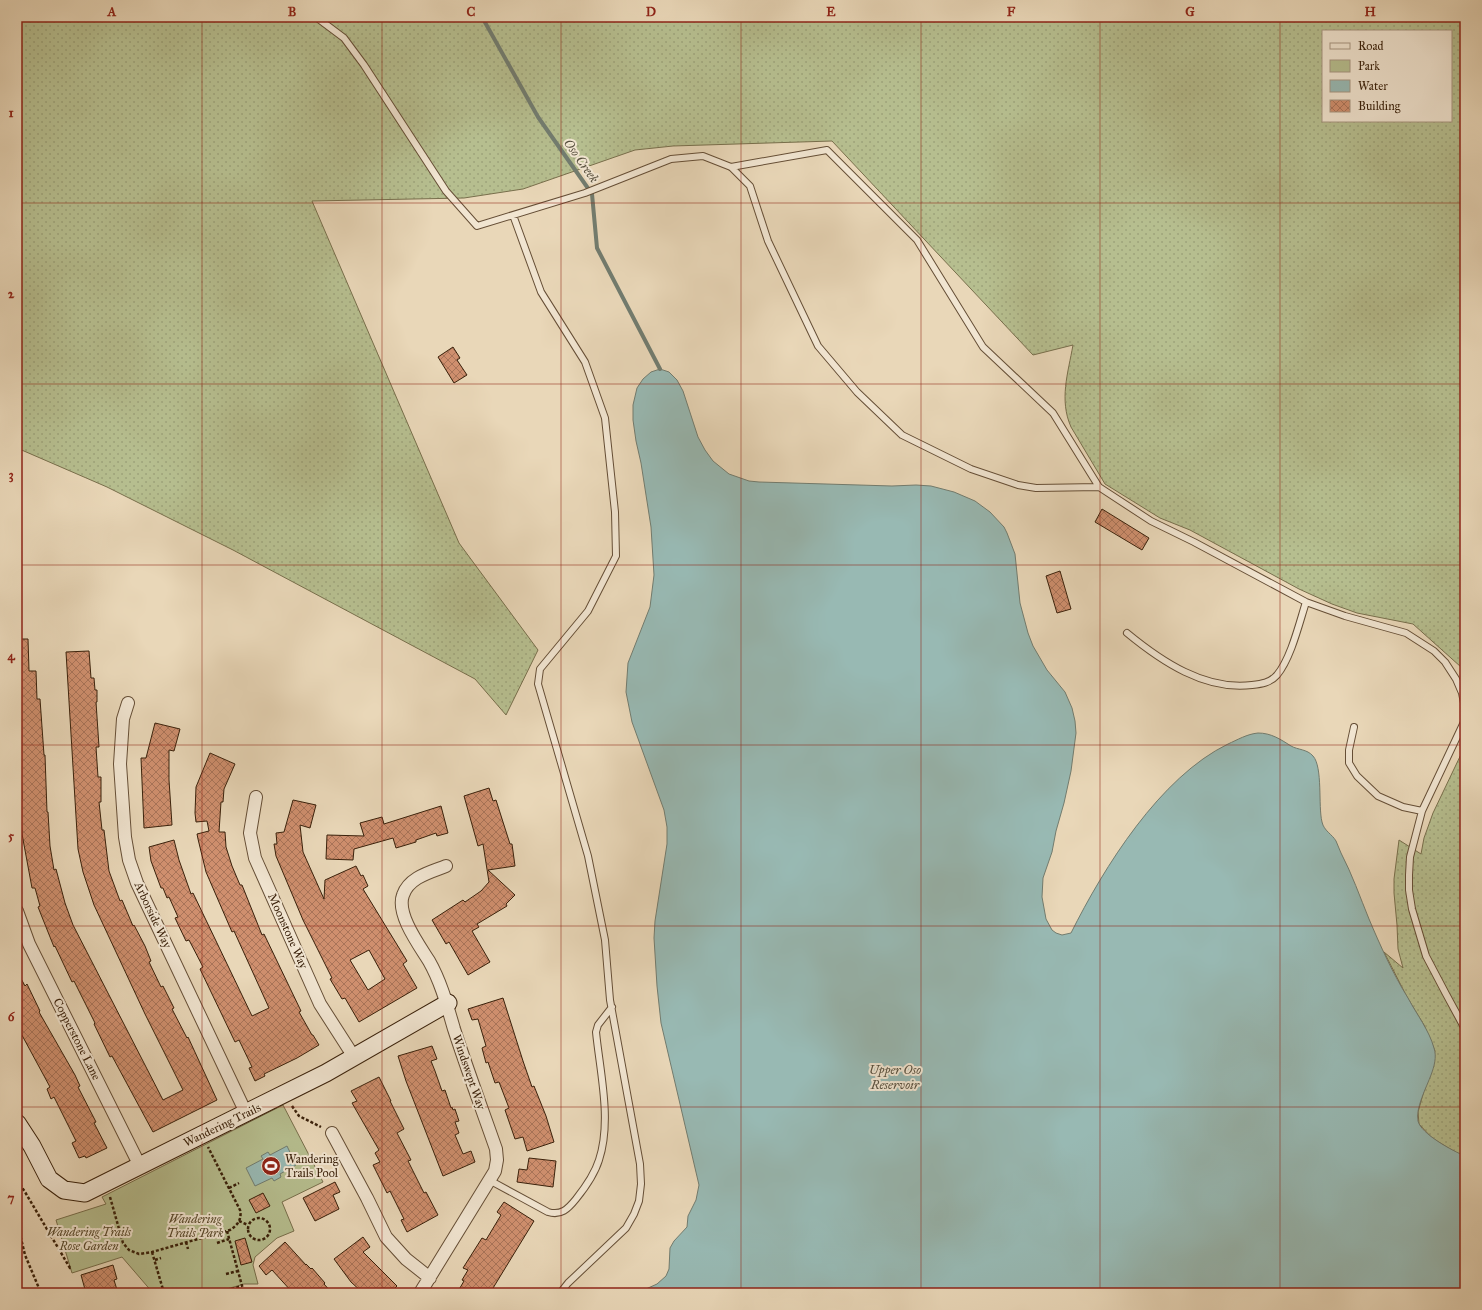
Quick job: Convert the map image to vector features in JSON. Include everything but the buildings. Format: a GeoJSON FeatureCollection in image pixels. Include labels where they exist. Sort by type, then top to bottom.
{"type":"FeatureCollection","features":[{"type":"Feature","properties":{"kind":"street","name":"Arborside Way"},"geometry":{"type":"LineString","coordinates":[[128,703],[123,719],[120,764],[125,837],[129,860],[137,883],[246,1113]]}},
{"type":"Feature","properties":{"kind":"street","name":"Moonstone Way"},"geometry":{"type":"LineString","coordinates":[[256,797],[250,833],[255,858],[320,1004],[354,1057]]}},
{"type":"Feature","properties":{"kind":"street","name":"Windswept Way"},"geometry":{"type":"LineString","coordinates":[[420,1293],[495,1171],[497,1160],[496,1149],[454,1029],[448,1003],[431,965],[409,929],[402,908],[402,895],[409,883],[446,866]]}},
{"type":"Feature","properties":{"kind":"street","name":"Copperstone Lane"},"geometry":{"type":"LineString","coordinates":[[17,911],[29,944],[140,1166]]}},
{"type":"Feature","properties":{"kind":"street","name":"Wandering Trails"},"geometry":{"type":"LineString","coordinates":[[17,1123],[32,1146],[49,1178],[64,1190],[85,1193],[326,1073],[448,1003]]}},
{"type":"Feature","properties":{"kind":"street"},"geometry":{"type":"LineString","coordinates":[[332,1133],[386,1237],[406,1258],[430,1278]]}},
{"type":"Feature","properties":{"kind":"lane"},"geometry":{"type":"LineString","coordinates":[[316,17],[344,38],[360,59],[446,191],[477,226],[585,193],[671,159],[703,156],[731,167],[750,186],[768,241],[818,346],[858,392],[902,435],[971,469],[1018,485],[1036,488],[1099,487]]}},
{"type":"Feature","properties":{"kind":"lane"},"geometry":{"type":"LineString","coordinates":[[731,167],[827,150],[917,240],[983,347],[1053,413],[1099,487],[1151,521],[1194,542],[1306,602],[1345,616],[1406,633],[1434,651],[1445,662],[1456,679],[1462,693],[1464,722],[1422,811],[1410,857],[1409,890],[1412,909],[1426,956],[1465,1029]]}},
{"type":"Feature","properties":{"kind":"lane"},"geometry":{"type":"LineString","coordinates":[[513,215],[542,292],[585,362],[605,418],[615,512],[616,556],[588,611],[540,669],[538,684],[588,856],[605,940],[612,1007],[640,1164],[641,1184],[639,1201],[626,1228],[568,1283],[560,1293]]}},
{"type":"Feature","properties":{"kind":"lane"},"geometry":{"type":"LineString","coordinates":[[1127,633],[1167,663],[1186,673],[1208,680],[1236,686],[1262,684],[1277,676],[1283,665],[1292,644],[1306,602]]}},
{"type":"Feature","properties":{"kind":"lane"},"geometry":{"type":"LineString","coordinates":[[1354,727],[1349,750],[1349,763],[1357,776],[1378,796],[1403,807],[1422,811]]}},
{"type":"Feature","properties":{"kind":"lane"},"geometry":{"type":"LineString","coordinates":[[489,1180],[548,1212],[555,1214],[561,1213],[569,1207],[582,1191],[599,1161],[604,1138],[605,1114],[596,1032],[598,1025],[612,1007]]}},
{"type":"Feature","properties":{"kind":"path"},"geometry":{"type":"LineString","coordinates":[[290,1104],[299,1116],[332,1133]]}},
{"type":"Feature","properties":{"kind":"path"},"geometry":{"type":"LineString","coordinates":[[104,1184],[113,1206],[125,1246],[129,1250],[139,1254],[152,1252],[227,1231],[233,1228],[239,1221],[240,1210],[207,1146],[214,1142]]}},
{"type":"Feature","properties":{"kind":"path"},"geometry":{"type":"LineString","coordinates":[[17,1180],[70,1268],[71,1267]]}},
{"type":"Feature","properties":{"kind":"path"},"geometry":{"type":"LineString","coordinates":[[229,1188],[239,1183]]}},
{"type":"Feature","properties":{"kind":"path"},"geometry":{"type":"LineString","coordinates":[[257,1218],[264,1219],[267,1221],[270,1228],[269,1235],[263,1240],[252,1239],[248,1232],[248,1225],[257,1218]]}},
{"type":"Feature","properties":{"kind":"path"},"geometry":{"type":"LineString","coordinates":[[239,1221],[248,1225]]}},
{"type":"Feature","properties":{"kind":"path"},"geometry":{"type":"LineString","coordinates":[[17,1222],[25,1255],[41,1293]]}},
{"type":"Feature","properties":{"kind":"path"},"geometry":{"type":"LineString","coordinates":[[227,1231],[244,1293]]}},
{"type":"Feature","properties":{"kind":"path"},"geometry":{"type":"LineString","coordinates":[[216,1243],[229,1239]]}},
{"type":"Feature","properties":{"kind":"path"},"geometry":{"type":"LineString","coordinates":[[186,1242],[188,1249]]}},
{"type":"Feature","properties":{"kind":"path"},"geometry":{"type":"LineString","coordinates":[[152,1252],[164,1293],[170,1290]]}},
{"type":"Feature","properties":{"kind":"path"},"geometry":{"type":"LineString","coordinates":[[155,1260],[161,1258]]}},
{"type":"Feature","properties":{"kind":"path"},"geometry":{"type":"LineString","coordinates":[[226,1274],[238,1271]]}},
{"type":"Feature","properties":{"kind":"path"},"geometry":{"type":"LineString","coordinates":[[217,1293],[242,1286]]}},
{"type":"Feature","properties":{"kind":"green space"},"geometry":{"type":"Polygon","coordinates":[[[17,17],[1465,17],[1465,678],[1461,667],[1413,624],[1357,613],[1332,604],[1299,589],[1190,530],[1160,518],[1105,484],[1071,427],[1067,417],[1065,397],[1067,376],[1073,345],[1033,355],[832,141],[673,146],[635,150],[523,189],[464,198],[312,201],[459,543],[538,650],[506,715],[475,679],[233,550],[107,487],[17,448],[17,17]]]}},
{"type":"Feature","properties":{"kind":"green space"},"geometry":{"type":"Polygon","coordinates":[[[1465,746],[1465,1156],[1455,1152],[1432,1138],[1419,1124],[1418,1112],[1435,1051],[1424,1025],[1407,997],[1384,952],[1403,968],[1398,949],[1394,893],[1394,879],[1399,840],[1421,854],[1424,838],[1433,813],[1465,746]]]}},
{"type":"Feature","properties":{"kind":"green space","name":"Wandering Trails Park"},"geometry":{"type":"Polygon","coordinates":[[[283,1105],[323,1182],[282,1202],[294,1231],[277,1238],[255,1257],[253,1265],[258,1284],[244,1284],[213,1293],[153,1293],[122,1257],[72,1273],[56,1220],[106,1204],[102,1197],[283,1105]]]}},
{"type":"Feature","properties":{"kind":"water","name":"Upper Oso Reservoir"},"geometry":{"type":"Polygon","coordinates":[[[660,369],[669,372],[677,380],[683,391],[698,437],[705,450],[713,461],[729,474],[749,481],[759,482],[931,486],[954,492],[975,501],[990,512],[1004,527],[1015,554],[1020,603],[1028,633],[1033,646],[1047,670],[1065,692],[1072,708],[1075,721],[1076,733],[1071,771],[1052,852],[1043,878],[1042,897],[1046,919],[1052,930],[1056,933],[1062,935],[1071,933],[1100,880],[1136,826],[1179,778],[1203,759],[1228,744],[1258,733],[1275,737],[1294,747],[1308,752],[1313,756],[1318,769],[1323,825],[1336,841],[1387,959],[1402,989],[1432,1041],[1435,1055],[1434,1065],[1418,1110],[1418,1121],[1420,1126],[1431,1136],[1465,1156],[1465,1293],[637,1293],[657,1284],[666,1276],[669,1269],[670,1248],[674,1241],[687,1227],[688,1216],[696,1200],[699,1185],[661,1023],[657,986],[654,938],[655,921],[667,844],[667,827],[664,810],[632,722],[626,692],[628,663],[650,607],[654,575],[651,527],[636,441],[633,420],[633,405],[637,388],[643,379],[651,372],[660,369]]]}},
{"type":"Feature","properties":{"kind":"water","name":"Wandering Trails Pool"},"geometry":{"type":"Polygon","coordinates":[[[287,1146],[296,1165],[280,1174],[281,1177],[274,1181],[272,1178],[255,1186],[246,1168],[263,1159],[261,1156],[268,1152],[270,1155],[287,1146]]]}},
{"type":"Feature","properties":{"kind":"waterway","name":"Oso Creek"},"geometry":{"type":"LineString","coordinates":[[482,17],[538,117],[592,194],[597,248],[660,369]]}},
{"type":"Feature","properties":{"kind":"place","name":"Wandering Trails Pool"},"geometry":{"type":"Point","coordinates":[271,1166]}},
{"type":"Feature","properties":{"kind":"park label","name":"Wandering Trails Rose Garden"},"geometry":{"type":"Point","coordinates":[89,1239]}}]}
